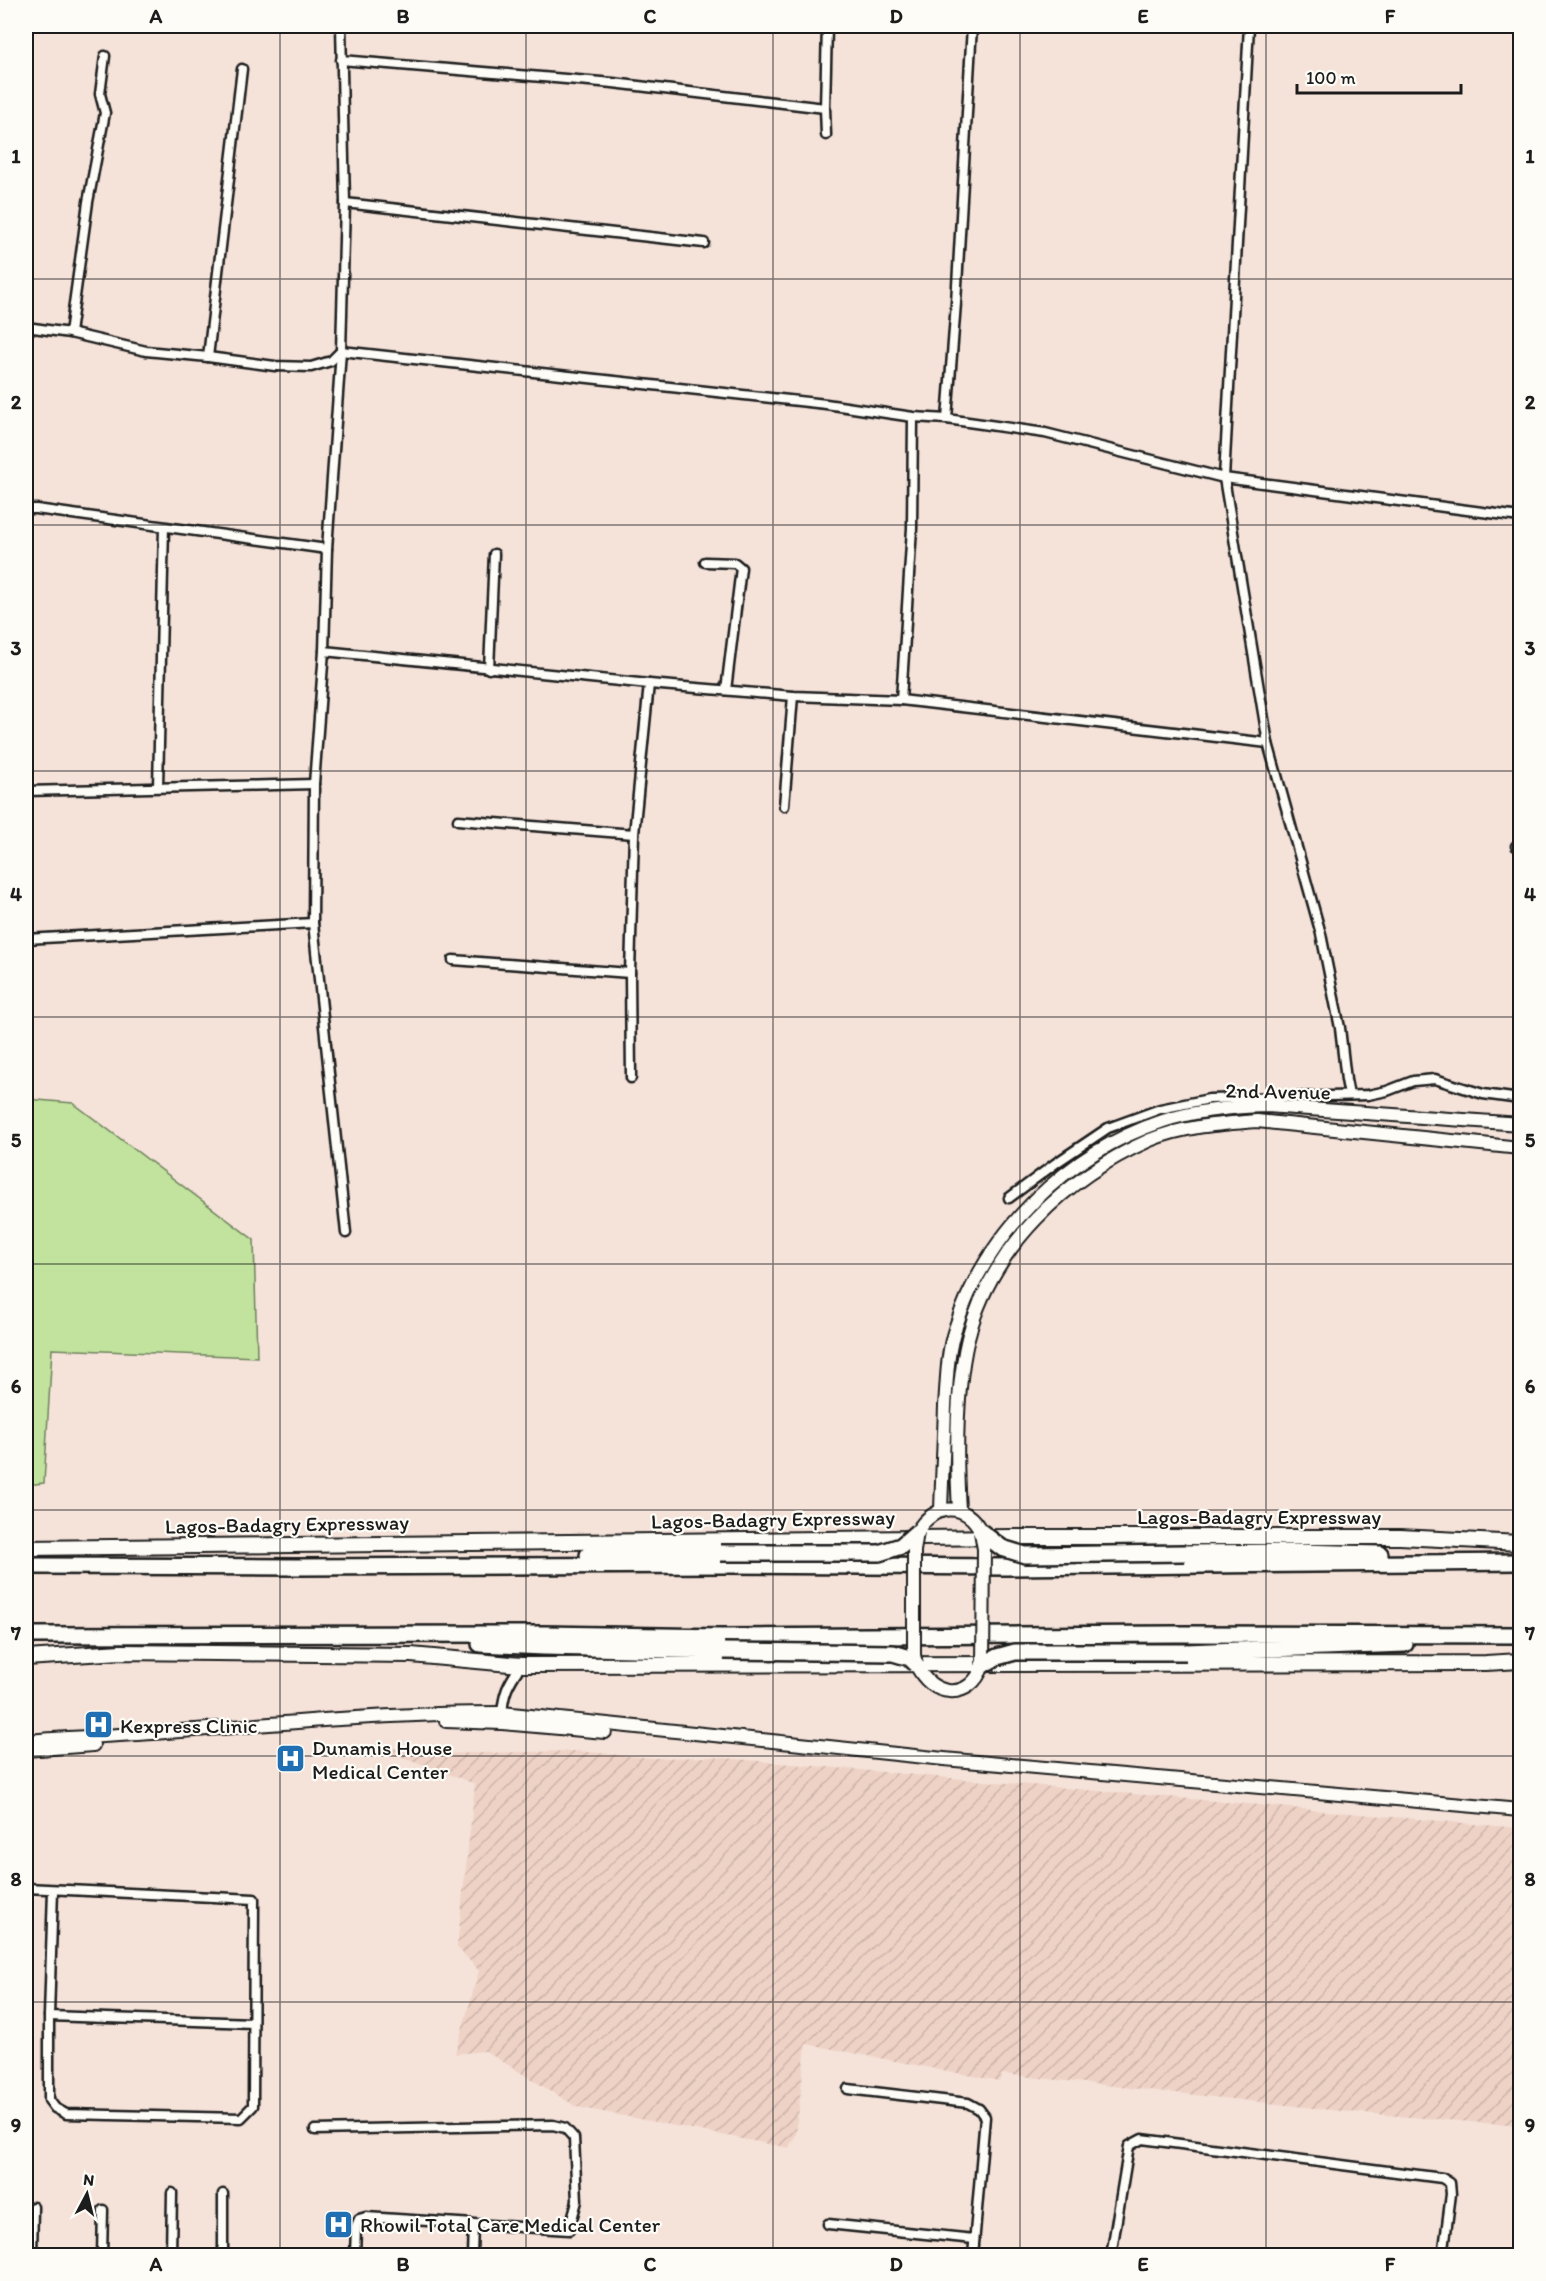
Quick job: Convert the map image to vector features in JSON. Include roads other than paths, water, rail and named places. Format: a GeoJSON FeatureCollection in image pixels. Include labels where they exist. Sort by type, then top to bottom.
{"type":"FeatureCollection","features":[{"type":"Feature","properties":{"kind":"highway"},"geometry":{"type":"LineString","coordinates":[[297,1567],[541,1556],[879,1553],[901,1546],[917,1532]]}},
{"type":"Feature","properties":{"kind":"highway"},"geometry":{"type":"LineString","coordinates":[[981,1532],[1002,1548],[1025,1555],[1319,1552],[1411,1554],[1521,1561]]}},
{"type":"Feature","properties":{"kind":"highway","name":"Lagos-Badagry Expressway"},"geometry":{"type":"LineString","coordinates":[[26,1566],[1006,1567],[1521,1561]]}},
{"type":"Feature","properties":{"kind":"highway"},"geometry":{"type":"LineString","coordinates":[[26,1635],[544,1634],[721,1637],[1164,1634],[1521,1635]]}},
{"type":"Feature","properties":{"kind":"highway"},"geometry":{"type":"LineString","coordinates":[[321,1635],[544,1647],[893,1653],[910,1658],[916,1664]]}},
{"type":"Feature","properties":{"kind":"highway"},"geometry":{"type":"LineString","coordinates":[[983,1665],[997,1657],[1015,1652],[1186,1652],[1382,1645],[1521,1635]]}},
{"type":"Feature","properties":{"kind":"main road","name":"2nd Avenue"},"geometry":{"type":"LineString","coordinates":[[940,1511],[947,1372],[954,1331],[971,1288],[996,1244],[1033,1202],[1084,1158],[1163,1121],[1209,1110],[1235,1107],[1267,1106],[1521,1124]]}},
{"type":"Feature","properties":{"kind":"main road","name":"2nd Avenue"},"geometry":{"type":"LineString","coordinates":[[959,1510],[961,1375],[969,1336],[983,1298],[1005,1259],[1037,1216],[1067,1188],[1108,1162],[1151,1140],[1185,1130],[1219,1124],[1257,1121],[1521,1148]]}},
{"type":"Feature","properties":{"kind":"main road"},"geometry":{"type":"LineString","coordinates":[[959,1510],[972,1517],[981,1532],[984,1549],[983,1665],[974,1682],[951,1691],[941,1690],[931,1685],[924,1679],[916,1664],[914,1655],[914,1551],[917,1532],[927,1518],[940,1511],[959,1510]]}},
{"type":"Feature","properties":{"kind":"main road","name":"Lagos-Badagry Expressway"},"geometry":{"type":"LineString","coordinates":[[26,1548],[1011,1538],[1400,1537],[1521,1543]]}},
{"type":"Feature","properties":{"kind":"main road"},"geometry":{"type":"LineString","coordinates":[[26,1658],[56,1658],[121,1652],[411,1655],[521,1665],[1486,1663],[1521,1661]]}},
{"type":"Feature","properties":{"kind":"main road"},"geometry":{"type":"LineString","coordinates":[[26,1741],[327,1719],[451,1713],[1521,1810]]}},
{"type":"Feature","properties":{"kind":"main road"},"geometry":{"type":"LineString","coordinates":[[26,1750],[316,1727],[502,1718],[943,1766],[1521,1817]]}},
{"type":"Feature","properties":{"kind":"street"},"geometry":{"type":"LineString","coordinates":[[341,26],[345,203],[341,351],[314,784],[313,923],[346,1233]]}},
{"type":"Feature","properties":{"kind":"street"},"geometry":{"type":"LineString","coordinates":[[825,135],[827,26]]}},
{"type":"Feature","properties":{"kind":"street"},"geometry":{"type":"LineString","coordinates":[[947,419],[972,26]]}},
{"type":"Feature","properties":{"kind":"street"},"geometry":{"type":"LineString","coordinates":[[1250,26],[1224,478],[1268,743],[1321,934],[1340,1028],[1349,1095]]}},
{"type":"Feature","properties":{"kind":"street"},"geometry":{"type":"LineString","coordinates":[[70,333],[88,202],[105,113],[100,94],[105,56]]}},
{"type":"Feature","properties":{"kind":"street"},"geometry":{"type":"LineString","coordinates":[[341,60],[613,83],[825,108]]}},
{"type":"Feature","properties":{"kind":"street"},"geometry":{"type":"LineString","coordinates":[[208,357],[242,69]]}},
{"type":"Feature","properties":{"kind":"street"},"geometry":{"type":"LineString","coordinates":[[345,203],[704,243]]}},
{"type":"Feature","properties":{"kind":"street"},"geometry":{"type":"LineString","coordinates":[[26,327],[70,333],[146,351],[275,366],[311,367],[331,361],[341,351]]}},
{"type":"Feature","properties":{"kind":"street"},"geometry":{"type":"LineString","coordinates":[[341,351],[826,404],[913,417],[947,419],[1045,432],[1224,478],[1521,517]]}},
{"type":"Feature","properties":{"kind":"street"},"geometry":{"type":"LineString","coordinates":[[901,700],[912,528],[913,417]]}},
{"type":"Feature","properties":{"kind":"street"},"geometry":{"type":"LineString","coordinates":[[26,509],[327,549]]}},
{"type":"Feature","properties":{"kind":"street"},"geometry":{"type":"LineString","coordinates":[[158,787],[164,527]]}},
{"type":"Feature","properties":{"kind":"street"},"geometry":{"type":"LineString","coordinates":[[489,669],[494,554]]}},
{"type":"Feature","properties":{"kind":"street"},"geometry":{"type":"LineString","coordinates":[[705,562],[735,563],[741,568],[726,690]]}},
{"type":"Feature","properties":{"kind":"street"},"geometry":{"type":"LineString","coordinates":[[324,651],[649,684],[793,696],[901,700],[1268,743]]}},
{"type":"Feature","properties":{"kind":"street"},"geometry":{"type":"LineString","coordinates":[[631,1078],[630,973],[634,834],[649,684]]}},
{"type":"Feature","properties":{"kind":"street"},"geometry":{"type":"LineString","coordinates":[[784,806],[793,696]]}},
{"type":"Feature","properties":{"kind":"street"},"geometry":{"type":"LineString","coordinates":[[26,791],[314,784]]}},
{"type":"Feature","properties":{"kind":"street"},"geometry":{"type":"LineString","coordinates":[[458,820],[634,834]]}},
{"type":"Feature","properties":{"kind":"street"},"geometry":{"type":"LineString","coordinates":[[26,939],[313,923]]}},
{"type":"Feature","properties":{"kind":"street"},"geometry":{"type":"LineString","coordinates":[[453,960],[630,973]]}},
{"type":"Feature","properties":{"kind":"street"},"geometry":{"type":"LineString","coordinates":[[1009,1198],[1108,1128],[1160,1109],[1209,1099],[1368,1095],[1387,1091],[1413,1081],[1435,1079],[1483,1094],[1521,1099]]}},
{"type":"Feature","properties":{"kind":"street"},"geometry":{"type":"LineString","coordinates":[[502,1718],[503,1697],[521,1665]]}},
{"type":"Feature","properties":{"kind":"street"},"geometry":{"type":"LineString","coordinates":[[26,1888],[254,1899],[252,2106],[242,2118],[66,2114],[55,2108],[49,2100],[53,1890]]}},
{"type":"Feature","properties":{"kind":"street"},"geometry":{"type":"LineString","coordinates":[[49,2016],[253,2023]]}},
{"type":"Feature","properties":{"kind":"street"},"geometry":{"type":"LineString","coordinates":[[848,2089],[968,2103],[979,2109],[985,2117],[973,2256]]}},
{"type":"Feature","properties":{"kind":"street"},"geometry":{"type":"LineString","coordinates":[[315,2130],[553,2125],[565,2128],[574,2138],[577,2201],[569,2230],[366,2217],[359,2219],[356,2226],[355,2256]]}},
{"type":"Feature","properties":{"kind":"street"},"geometry":{"type":"LineString","coordinates":[[1111,2256],[1129,2146],[1142,2139],[1442,2178],[1450,2183],[1451,2194],[1443,2256]]}},
{"type":"Feature","properties":{"kind":"street"},"geometry":{"type":"LineString","coordinates":[[171,2256],[172,2193]]}},
{"type":"Feature","properties":{"kind":"street"},"geometry":{"type":"LineString","coordinates":[[223,2194],[223,2256]]}},
{"type":"Feature","properties":{"kind":"street"},"geometry":{"type":"LineString","coordinates":[[32,2256],[33,2207]]}},
{"type":"Feature","properties":{"kind":"street"},"geometry":{"type":"LineString","coordinates":[[102,2256],[103,2210]]}},
{"type":"Feature","properties":{"kind":"street"},"geometry":{"type":"LineString","coordinates":[[472,2256],[473,2224]]}},
{"type":"Feature","properties":{"kind":"street"},"geometry":{"type":"LineString","coordinates":[[828,2224],[974,2239]]}},
{"type":"Feature","properties":{"kind":"place","name":"Kexpress Clinic"},"geometry":{"type":"Point","coordinates":[99,1725]}},
{"type":"Feature","properties":{"kind":"place","name":"Dunamis House Medical Center"},"geometry":{"type":"Point","coordinates":[291,1759]}},
{"type":"Feature","properties":{"kind":"place","name":"Rhowil Total Care Medical Center"},"geometry":{"type":"Point","coordinates":[339,2224]}}]}
